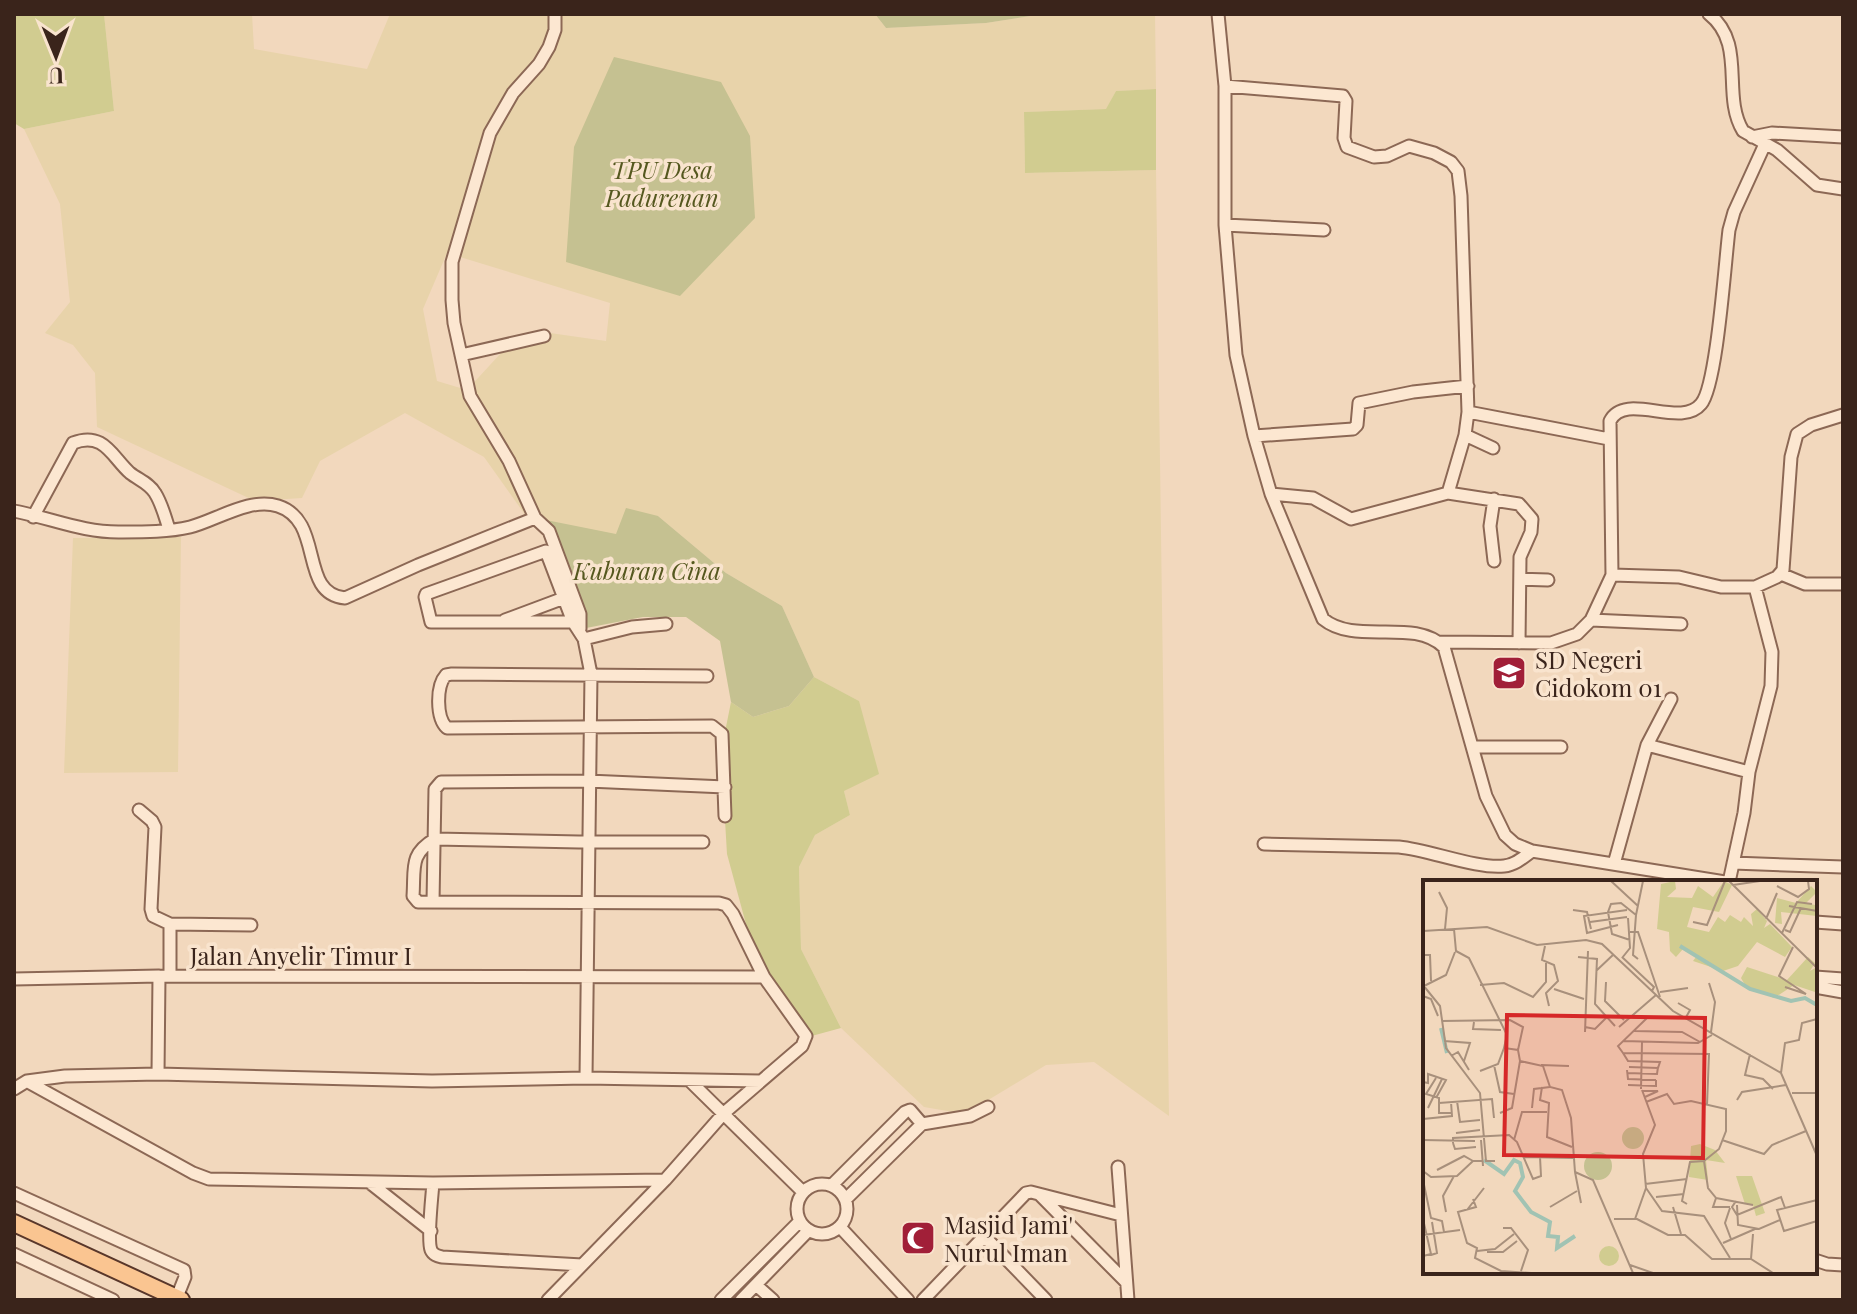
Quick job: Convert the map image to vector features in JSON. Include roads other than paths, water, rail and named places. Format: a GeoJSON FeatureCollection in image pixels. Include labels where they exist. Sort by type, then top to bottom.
{"type":"FeatureCollection","features":[{"type":"Feature","properties":{"kind":"main road"},"geometry":{"type":"LineString","coordinates":[[14,1223],[179,1298]]}},
{"type":"Feature","properties":{"kind":"street"},"geometry":{"type":"LineString","coordinates":[[555,14],[555,30],[549,47],[539,64],[513,93],[490,133],[452,262],[454,323],[470,396],[509,461],[535,518],[549,531],[580,614],[579,631]]}},
{"type":"Feature","properties":{"kind":"street"},"geometry":{"type":"LineString","coordinates":[[1218,14],[1225,86],[1225,225],[1236,355],[1271,494],[1320,613],[1327,623],[1355,630],[1429,636],[1439,642],[1447,652],[1486,796],[1511,841],[1532,851],[1713,880]]}},
{"type":"Feature","properties":{"kind":"street"},"geometry":{"type":"LineString","coordinates":[[1709,14],[1725,31],[1730,44],[1738,123],[1743,131],[1787,157],[1817,185],[1843,189]]}},
{"type":"Feature","properties":{"kind":"street"},"geometry":{"type":"LineString","coordinates":[[1225,86],[1335,93],[1346,101],[1344,138],[1347,147],[1381,157],[1409,146],[1434,153],[1451,162],[1458,171],[1468,412],[1465,435],[1448,493]]}},
{"type":"Feature","properties":{"kind":"street"},"geometry":{"type":"LineString","coordinates":[[1752,137],[1772,133],[1843,137]]}},
{"type":"Feature","properties":{"kind":"street"},"geometry":{"type":"LineString","coordinates":[[1439,642],[1563,641],[1577,634],[1591,620],[1612,575],[1610,421],[1618,412],[1630,409],[1682,413],[1695,409],[1703,402],[1715,355],[1729,230],[1765,144]]}},
{"type":"Feature","properties":{"kind":"street"},"geometry":{"type":"LineString","coordinates":[[1225,225],[1324,230]]}},
{"type":"Feature","properties":{"kind":"street"},"geometry":{"type":"LineString","coordinates":[[461,355],[544,336]]}},
{"type":"Feature","properties":{"kind":"street"},"geometry":{"type":"LineString","coordinates":[[1254,436],[1353,429],[1357,425],[1359,403],[1413,392],[1468,386]]}},
{"type":"Feature","properties":{"kind":"street"},"geometry":{"type":"LineString","coordinates":[[1468,412],[1609,439]]}},
{"type":"Feature","properties":{"kind":"street"},"geometry":{"type":"LineString","coordinates":[[1781,574],[1795,439],[1803,429],[1843,415]]}},
{"type":"Feature","properties":{"kind":"street"},"geometry":{"type":"LineString","coordinates":[[1465,435],[1493,448]]}},
{"type":"Feature","properties":{"kind":"street"},"geometry":{"type":"LineString","coordinates":[[33,517],[73,443],[92,441],[108,447],[132,475],[150,486],[162,507],[169,529]]}},
{"type":"Feature","properties":{"kind":"street"},"geometry":{"type":"LineString","coordinates":[[1271,494],[1313,498],[1351,519],[1448,493],[1519,504],[1532,519],[1531,532],[1520,551],[1519,643]]}},
{"type":"Feature","properties":{"kind":"street"},"geometry":{"type":"LineString","coordinates":[[1494,499],[1490,526],[1494,561]]}},
{"type":"Feature","properties":{"kind":"street"},"geometry":{"type":"LineString","coordinates":[[14,511],[67,527],[120,533],[188,527],[262,503],[281,507],[300,521],[319,581],[325,590],[345,598],[535,518]]}},
{"type":"Feature","properties":{"kind":"street"},"geometry":{"type":"LineString","coordinates":[[586,1078],[591,674],[579,631],[546,551],[426,594],[425,597],[431,622],[498,623],[579,631],[666,624]]}},
{"type":"Feature","properties":{"kind":"street"},"geometry":{"type":"LineString","coordinates":[[1612,575],[1679,577],[1721,587],[1755,587],[1781,574],[1805,584],[1843,584]]}},
{"type":"Feature","properties":{"kind":"street"},"geometry":{"type":"LineString","coordinates":[[1520,579],[1548,580]]}},
{"type":"Feature","properties":{"kind":"street"},"geometry":{"type":"LineString","coordinates":[[1728,880],[1772,671],[1772,652],[1755,587]]}},
{"type":"Feature","properties":{"kind":"street"},"geometry":{"type":"LineString","coordinates":[[498,623],[564,598]]}},
{"type":"Feature","properties":{"kind":"street"},"geometry":{"type":"LineString","coordinates":[[1591,620],[1681,624]]}},
{"type":"Feature","properties":{"kind":"street"},"geometry":{"type":"LineString","coordinates":[[707,676],[446,675],[440,683],[441,720],[447,728],[717,728],[722,734],[725,816]]}},
{"type":"Feature","properties":{"kind":"street"},"geometry":{"type":"LineString","coordinates":[[1614,864],[1647,745],[1671,699]]}},
{"type":"Feature","properties":{"kind":"street"},"geometry":{"type":"LineString","coordinates":[[1647,745],[1749,772]]}},
{"type":"Feature","properties":{"kind":"street"},"geometry":{"type":"LineString","coordinates":[[1474,747],[1561,747]]}},
{"type":"Feature","properties":{"kind":"street"},"geometry":{"type":"LineString","coordinates":[[433,902],[435,789],[441,782],[588,781],[725,787]]}},
{"type":"Feature","properties":{"kind":"street"},"geometry":{"type":"LineString","coordinates":[[139,810],[152,821],[155,831],[151,896],[153,916],[170,924],[251,925]]}},
{"type":"Feature","properties":{"kind":"street"},"geometry":{"type":"LineString","coordinates":[[548,1300],[665,1180],[724,1113],[806,1041],[804,1032],[764,977],[726,905],[415,901],[416,856],[421,847],[435,839],[703,842]]}},
{"type":"Feature","properties":{"kind":"street"},"geometry":{"type":"LineString","coordinates":[[1264,844],[1421,849],[1485,865],[1505,866],[1532,851]]}},
{"type":"Feature","properties":{"kind":"street"},"geometry":{"type":"LineString","coordinates":[[1733,863],[1843,867]]}},
{"type":"Feature","properties":{"kind":"street"},"geometry":{"type":"LineString","coordinates":[[1623,880],[1628,868]]}},
{"type":"Feature","properties":{"kind":"street"},"geometry":{"type":"LineString","coordinates":[[1817,922],[1843,924]]}},
{"type":"Feature","properties":{"kind":"street"},"geometry":{"type":"LineString","coordinates":[[158,1074],[170,924]]}},
{"type":"Feature","properties":{"kind":"street","name":"Jalan Anyelir Timur I"},"geometry":{"type":"LineString","coordinates":[[14,979],[164,976],[764,977]]}},
{"type":"Feature","properties":{"kind":"street"},"geometry":{"type":"LineString","coordinates":[[1817,977],[1843,977],[1842,992],[1817,987]]}},
{"type":"Feature","properties":{"kind":"street"},"geometry":{"type":"LineString","coordinates":[[14,1089],[27,1081],[65,1076],[158,1074],[432,1081],[586,1078],[760,1081]]}},
{"type":"Feature","properties":{"kind":"street"},"geometry":{"type":"LineString","coordinates":[[689,1080],[803,1192]]}},
{"type":"Feature","properties":{"kind":"street"},"geometry":{"type":"LineString","coordinates":[[27,1081],[209,1179],[433,1183],[665,1180]]}},
{"type":"Feature","properties":{"kind":"street"},"geometry":{"type":"LineString","coordinates":[[846,1199],[922,1124],[970,1116],[988,1107]]}},
{"type":"Feature","properties":{"kind":"street"},"geometry":{"type":"LineString","coordinates":[[832,1185],[908,1110],[922,1124]]}},
{"type":"Feature","properties":{"kind":"street"},"geometry":{"type":"LineString","coordinates":[[1118,1167],[1128,1300]]}},
{"type":"Feature","properties":{"kind":"street"},"geometry":{"type":"LineString","coordinates":[[369,1181],[431,1231]]}},
{"type":"Feature","properties":{"kind":"street"},"geometry":{"type":"LineString","coordinates":[[433,1183],[431,1250],[442,1257],[582,1265]]}},
{"type":"Feature","properties":{"kind":"street"},"geometry":{"type":"LineString","coordinates":[[817,1184],[832,1185],[841,1190],[846,1199],[846,1219],[840,1227],[825,1234],[809,1230],[800,1221],[797,1206],[803,1192],[817,1184]]}},
{"type":"Feature","properties":{"kind":"street"},"geometry":{"type":"LineString","coordinates":[[14,1193],[184,1270],[179,1298]]}},
{"type":"Feature","properties":{"kind":"street"},"geometry":{"type":"LineString","coordinates":[[923,1300],[1026,1193],[1121,1215]]}},
{"type":"Feature","properties":{"kind":"street"},"geometry":{"type":"LineString","coordinates":[[1038,1194],[1126,1282]]}},
{"type":"Feature","properties":{"kind":"street"},"geometry":{"type":"LineString","coordinates":[[721,1300],[800,1221]]}},
{"type":"Feature","properties":{"kind":"street"},"geometry":{"type":"LineString","coordinates":[[840,1227],[908,1300]]}},
{"type":"Feature","properties":{"kind":"street"},"geometry":{"type":"LineString","coordinates":[[741,1300],[809,1230]]}},
{"type":"Feature","properties":{"kind":"street"},"geometry":{"type":"LineString","coordinates":[[986,1238],[1046,1300]]}},
{"type":"Feature","properties":{"kind":"street"},"geometry":{"type":"LineString","coordinates":[[14,1254],[113,1300]]}},
{"type":"Feature","properties":{"kind":"street"},"geometry":{"type":"LineString","coordinates":[[1817,1261],[1843,1265]]}},
{"type":"Feature","properties":{"kind":"street"},"geometry":{"type":"LineString","coordinates":[[756,1285],[773,1300]]}},
{"type":"Feature","properties":{"kind":"place","name":"SD Negeri Cidokom 01"},"geometry":{"type":"Point","coordinates":[1509,673]}},
{"type":"Feature","properties":{"kind":"place","name":"Masjid Jami' Nurul Iman"},"geometry":{"type":"Point","coordinates":[918,1238]}},
{"type":"Feature","properties":{"kind":"park label","name":"TPU Desa Padurenan"},"geometry":{"type":"Point","coordinates":[662,183]}},
{"type":"Feature","properties":{"kind":"park label","name":"Kuburan Cina"},"geometry":{"type":"Point","coordinates":[647,570]}}]}
